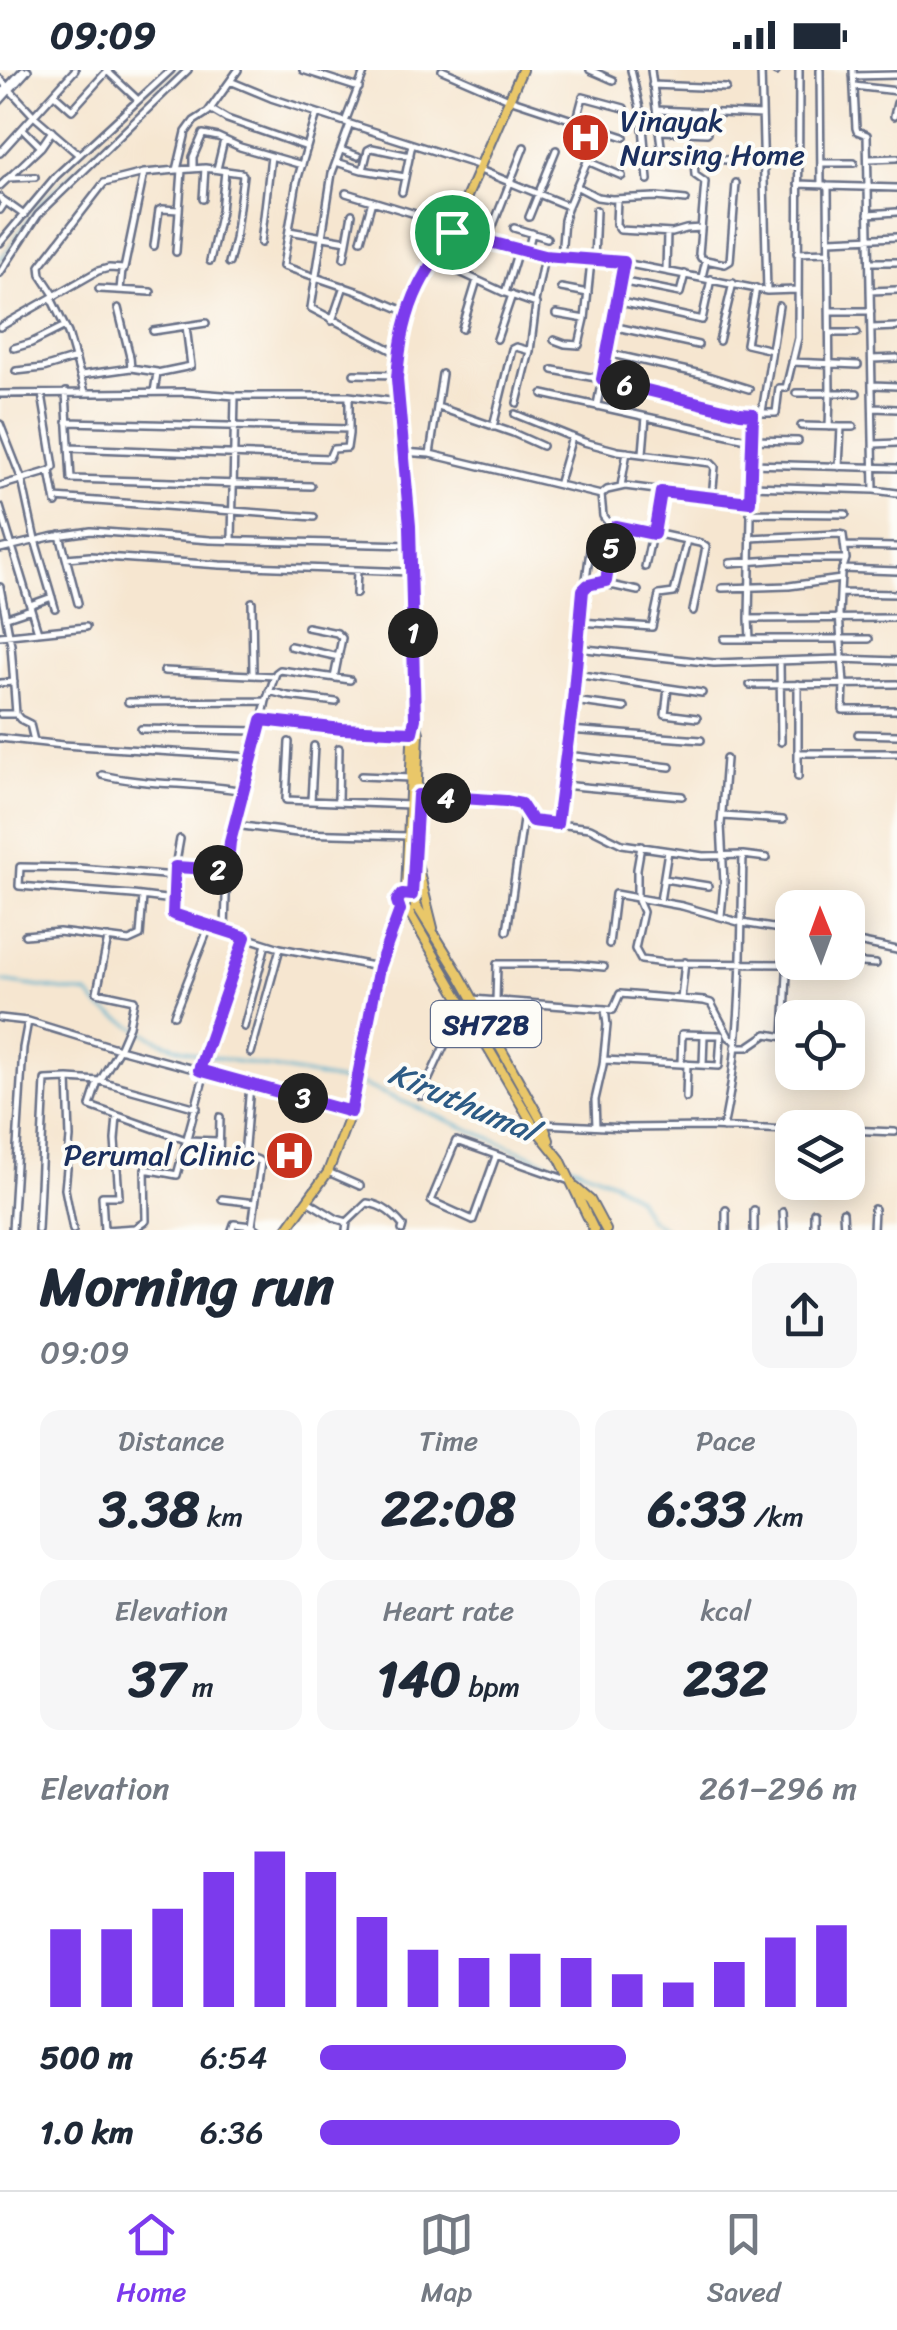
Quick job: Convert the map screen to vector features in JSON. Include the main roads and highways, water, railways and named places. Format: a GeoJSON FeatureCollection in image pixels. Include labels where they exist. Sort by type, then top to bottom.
{"type":"FeatureCollection","features":[{"type":"Feature","properties":{"kind":"main road"},"geometry":{"type":"LineString","coordinates":[[286,1230],[328,1172],[351,1112],[379,967],[394,924],[408,909],[419,733],[415,719],[411,545],[398,402],[398,354],[419,286],[454,229],[522,70]]}},
{"type":"Feature","properties":{"kind":"main road"},"geometry":{"type":"LineString","coordinates":[[409,894],[415,719]]}},
{"type":"Feature","properties":{"kind":"main road"},"geometry":{"type":"LineString","coordinates":[[414,854],[434,934]]}},
{"type":"Feature","properties":{"kind":"main road"},"geometry":{"type":"LineString","coordinates":[[408,909],[397,901],[409,894]]}},
{"type":"Feature","properties":{"kind":"main road","name":"SH72B"},"geometry":{"type":"LineString","coordinates":[[408,909],[434,934],[544,1124],[551,1146]]}},
{"type":"Feature","properties":{"kind":"main road","name":"SH72B"},"geometry":{"type":"LineString","coordinates":[[408,909],[534,1128],[568,1172],[594,1230]]}},
{"type":"Feature","properties":{"kind":"main road"},"geometry":{"type":"LineString","coordinates":[[394,924],[407,920],[416,925]]}},
{"type":"Feature","properties":{"kind":"main road","name":"SH72B"},"geometry":{"type":"LineString","coordinates":[[574,1185],[590,1200],[606,1230]]}},
{"type":"Feature","properties":{"kind":"waterway","name":"Kiruthumal"},"geometry":{"type":"LineString","coordinates":[[0,261],[38,206],[182,70]]}},
{"type":"Feature","properties":{"kind":"waterway","name":"Kiruthumal"},"geometry":{"type":"LineString","coordinates":[[0,981],[88,994],[101,1009],[162,1042],[197,1054],[353,1083]]}},
{"type":"Feature","properties":{"kind":"waterway","name":"Kiruthumal"},"geometry":{"type":"LineString","coordinates":[[361,1084],[554,1165],[572,1165],[614,1182],[637,1198],[648,1218],[666,1230]]}},
{"type":"Feature","properties":{"kind":"place","name":"Vinayak Nursing Home"},"geometry":{"type":"Point","coordinates":[585,138]}},
{"type":"Feature","properties":{"kind":"place","name":"Perumal Clinic"},"geometry":{"type":"Point","coordinates":[290,1155]}}]}
